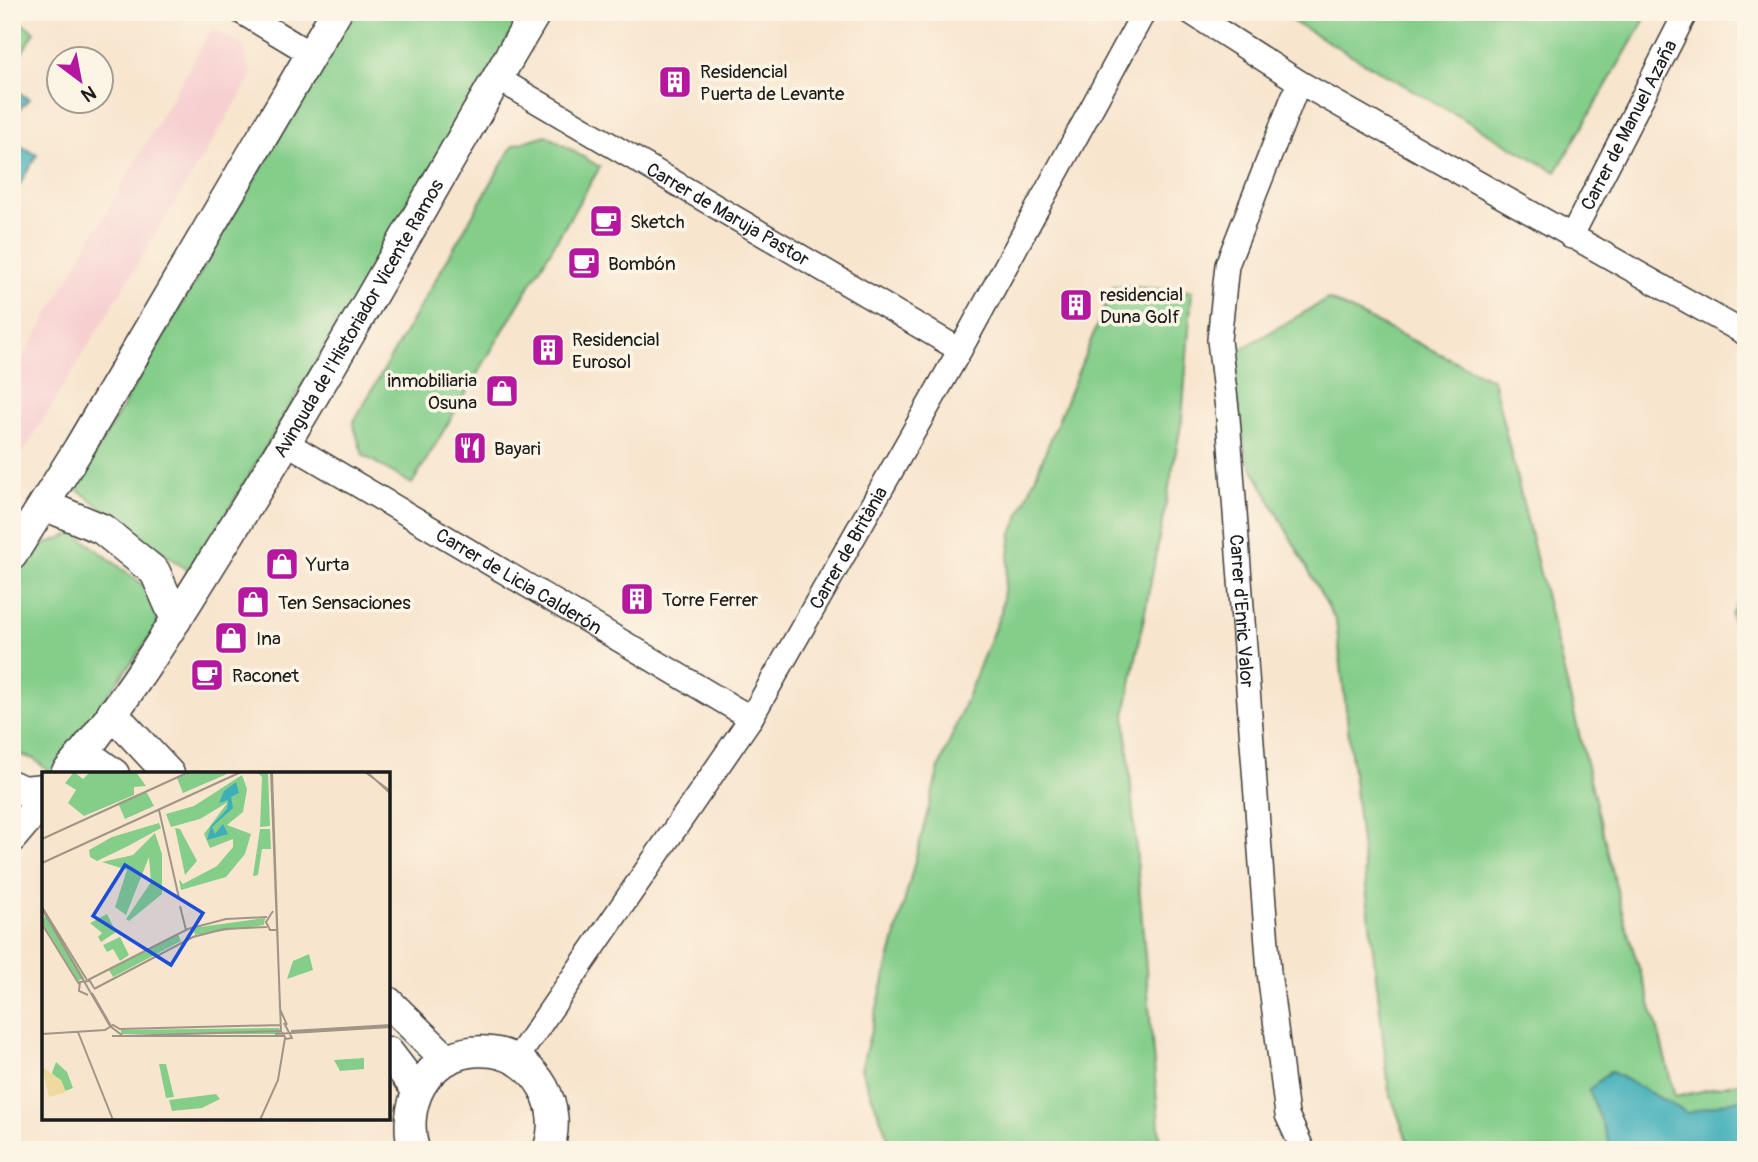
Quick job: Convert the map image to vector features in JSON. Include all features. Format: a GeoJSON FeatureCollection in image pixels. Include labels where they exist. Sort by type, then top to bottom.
{"type":"FeatureCollection","features":[{"type":"Feature","properties":{"kind":"street"},"geometry":{"type":"LineString","coordinates":[[241,12],[312,54]]}},
{"type":"Feature","properties":{"kind":"street"},"geometry":{"type":"LineString","coordinates":[[12,555],[336,12]]}},
{"type":"Feature","properties":{"kind":"street","name":"Avinguda de l'Historiador Vicente Ramos"},"geometry":{"type":"LineString","coordinates":[[75,763],[176,620],[287,443],[536,12]]}},
{"type":"Feature","properties":{"kind":"street","name":"Carrer de Britània"},"geometry":{"type":"LineString","coordinates":[[516,1060],[751,718],[960,350],[1144,12]]}},
{"type":"Feature","properties":{"kind":"street"},"geometry":{"type":"LineString","coordinates":[[1190,12],[1299,82],[1746,334]]}},
{"type":"Feature","properties":{"kind":"street","name":"Carrer de Manuel Azaña"},"geometry":{"type":"LineString","coordinates":[[1571,237],[1686,12]]}},
{"type":"Feature","properties":{"kind":"street","name":"Carrer de Maruja Pastor"},"geometry":{"type":"LineString","coordinates":[[497,78],[960,350]]}},
{"type":"Feature","properties":{"kind":"street","name":"Carrer d'Enric Valor"},"geometry":{"type":"LineString","coordinates":[[1299,82],[1227,265],[1219,340],[1228,418],[1269,972],[1287,1115],[1303,1150]]}},
{"type":"Feature","properties":{"kind":"street","name":"Carrer de Licia Calderón"},"geometry":{"type":"LineString","coordinates":[[287,443],[751,718]]}},
{"type":"Feature","properties":{"kind":"street"},"geometry":{"type":"LineString","coordinates":[[44,505],[102,530],[155,572],[176,620]]}},
{"type":"Feature","properties":{"kind":"street"},"geometry":{"type":"LineString","coordinates":[[112,713],[167,772]]}},
{"type":"Feature","properties":{"kind":"street"},"geometry":{"type":"LineString","coordinates":[[75,763],[107,772]]}},
{"type":"Feature","properties":{"kind":"street"},"geometry":{"type":"LineString","coordinates":[[12,786],[23,791],[42,789]]}},
{"type":"Feature","properties":{"kind":"street"},"geometry":{"type":"LineString","coordinates":[[12,837],[42,801]]}},
{"type":"Feature","properties":{"kind":"street"},"geometry":{"type":"LineString","coordinates":[[390,1004],[447,1060]]}},
{"type":"Feature","properties":{"kind":"street"},"geometry":{"type":"LineString","coordinates":[[414,1150],[409,1133],[410,1111],[417,1090],[430,1073],[447,1060],[469,1052],[493,1052],[516,1060],[534,1074],[547,1093],[554,1116],[548,1150]]}},
{"type":"Feature","properties":{"kind":"street"},"geometry":{"type":"LineString","coordinates":[[390,1055],[417,1090]]}},
{"type":"Feature","properties":{"kind":"shaded area"},"geometry":{"type":"Polygon","coordinates":[[[212,28],[243,46],[252,76],[12,471],[12,377],[212,28]]]}},
{"type":"Feature","properties":{"kind":"green space"},"geometry":{"type":"Polygon","coordinates":[[[352,12],[524,12],[191,573],[75,488],[352,12]]]}},
{"type":"Feature","properties":{"kind":"green space"},"geometry":{"type":"Polygon","coordinates":[[[1276,12],[1649,12],[1556,172],[1276,12]]]}},
{"type":"Feature","properties":{"kind":"green space"},"geometry":{"type":"Polygon","coordinates":[[[12,17],[35,32],[15,63],[12,61],[12,17]]]}},
{"type":"Feature","properties":{"kind":"green space"},"geometry":{"type":"Polygon","coordinates":[[[546,135],[600,167],[412,484],[363,455],[353,423],[513,145],[546,135]]]}},
{"type":"Feature","properties":{"kind":"green space"},"geometry":{"type":"Polygon","coordinates":[[[1113,286],[1192,291],[1182,420],[1125,715],[1161,1150],[893,1150],[861,1069],[939,768],[1001,612],[1012,534],[1113,286]]]}},
{"type":"Feature","properties":{"kind":"green space"},"geometry":{"type":"Polygon","coordinates":[[[1328,299],[1493,380],[1625,923],[1657,1026],[1675,1097],[1746,1081],[1746,1150],[1411,1150],[1389,1091],[1336,621],[1247,458],[1229,356],[1328,299]]]}},
{"type":"Feature","properties":{"kind":"green space"},"geometry":{"type":"Polygon","coordinates":[[[75,533],[151,591],[158,626],[52,772],[34,759],[12,752],[12,580],[34,548],[75,533]]]}},
{"type":"Feature","properties":{"kind":"green space"},"geometry":{"type":"Polygon","coordinates":[[[1746,586],[1746,675],[1731,614],[1746,586]]]}},
{"type":"Feature","properties":{"kind":"water"},"geometry":{"type":"Polygon","coordinates":[[[15,90],[29,99],[12,117],[12,94],[15,90]]]}},
{"type":"Feature","properties":{"kind":"water"},"geometry":{"type":"Polygon","coordinates":[[[12,141],[37,155],[12,198],[12,141]]]}},
{"type":"Feature","properties":{"kind":"water"},"geometry":{"type":"Polygon","coordinates":[[[1610,1071],[1687,1113],[1746,1097],[1746,1150],[1612,1150],[1589,1090],[1610,1071]]]}},
{"type":"Feature","properties":{"kind":"place","name":"Residencial Puerta de Levante"},"geometry":{"type":"Point","coordinates":[675,82]}},
{"type":"Feature","properties":{"kind":"place","name":"Sketch"},"geometry":{"type":"Point","coordinates":[606,221]}},
{"type":"Feature","properties":{"kind":"place","name":"Bombón"},"geometry":{"type":"Point","coordinates":[584,263]}},
{"type":"Feature","properties":{"kind":"place","name":"residencial Duna Golf"},"geometry":{"type":"Point","coordinates":[1076,305]}},
{"type":"Feature","properties":{"kind":"place","name":"Residencial Eurosol"},"geometry":{"type":"Point","coordinates":[548,350]}},
{"type":"Feature","properties":{"kind":"place","name":"inmobiliaria Osuna"},"geometry":{"type":"Point","coordinates":[502,391]}},
{"type":"Feature","properties":{"kind":"place","name":"Bayari"},"geometry":{"type":"Point","coordinates":[470,448]}},
{"type":"Feature","properties":{"kind":"place","name":"Yurta"},"geometry":{"type":"Point","coordinates":[282,564]}},
{"type":"Feature","properties":{"kind":"place","name":"Torre Ferrer"},"geometry":{"type":"Point","coordinates":[637,599]}},
{"type":"Feature","properties":{"kind":"place","name":"Ten Sensaciones"},"geometry":{"type":"Point","coordinates":[253,602]}},
{"type":"Feature","properties":{"kind":"place","name":"Ina"},"geometry":{"type":"Point","coordinates":[231,638]}},
{"type":"Feature","properties":{"kind":"place","name":"Raconet"},"geometry":{"type":"Point","coordinates":[207,675]}}]}
